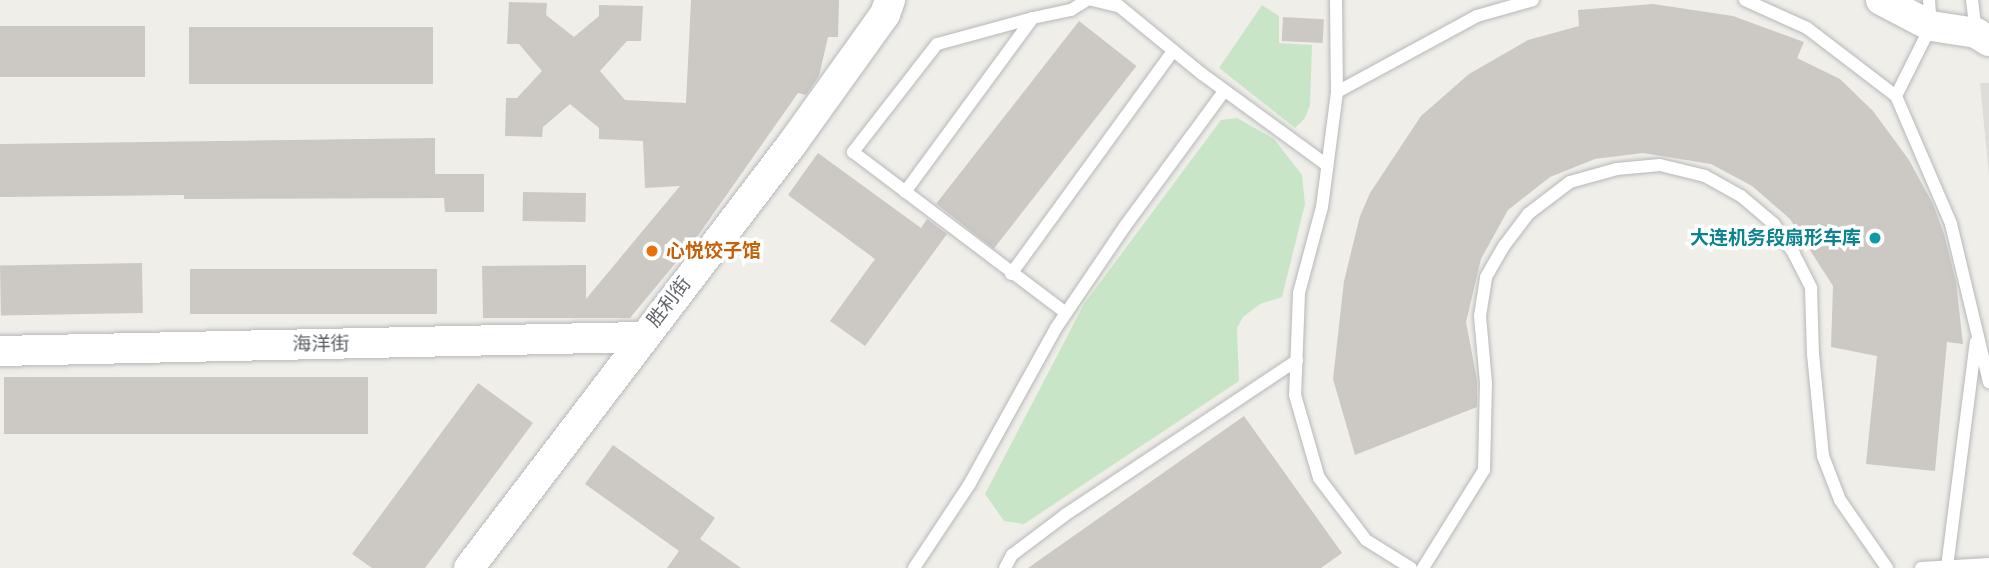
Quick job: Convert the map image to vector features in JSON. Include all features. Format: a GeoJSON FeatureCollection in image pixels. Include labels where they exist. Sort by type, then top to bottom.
{"type":"FeatureCollection","features":[{"type":"Feature","properties":{"kind":"street","name":"胜利街"},"geometry":{"type":"LineString","coordinates":[[469,568],[642,337],[792,144],[885,14],[890,0]]}},
{"type":"Feature","properties":{"kind":"street"},"geometry":{"type":"LineString","coordinates":[[1881,0],[1930,13],[1982,37]]}},
{"type":"Feature","properties":{"kind":"street","name":"海洋街"},"geometry":{"type":"LineString","coordinates":[[0,351],[642,337]]}},
{"type":"Feature","properties":{"kind":"lane"},"geometry":{"type":"LineString","coordinates":[[1066,313],[853,152],[937,44],[1071,10],[1089,0],[1119,6],[1224,91],[1328,165]]}},
{"type":"Feature","properties":{"kind":"lane"},"geometry":{"type":"LineString","coordinates":[[1336,0],[1337,92],[1322,207],[1299,293],[1296,395],[1319,478],[1366,540],[1411,568]]}},
{"type":"Feature","properties":{"kind":"lane"},"geometry":{"type":"LineString","coordinates":[[1337,92],[1477,16],[1533,0]]}},
{"type":"Feature","properties":{"kind":"lane"},"geometry":{"type":"LineString","coordinates":[[1745,0],[1807,28],[1896,96],[1951,224],[1989,382]]}},
{"type":"Feature","properties":{"kind":"lane"},"geometry":{"type":"LineString","coordinates":[[1972,0],[1982,37]]}},
{"type":"Feature","properties":{"kind":"lane"},"geometry":{"type":"LineString","coordinates":[[1896,96],[1930,13]]}},
{"type":"Feature","properties":{"kind":"lane"},"geometry":{"type":"LineString","coordinates":[[905,192],[1033,18]]}},
{"type":"Feature","properties":{"kind":"lane"},"geometry":{"type":"LineString","coordinates":[[1011,274],[1173,51]]}},
{"type":"Feature","properties":{"kind":"lane"},"geometry":{"type":"LineString","coordinates":[[914,568],[969,485],[1066,313],[1125,226],[1224,91]]}},
{"type":"Feature","properties":{"kind":"lane"},"geometry":{"type":"LineString","coordinates":[[1423,568],[1484,470],[1486,383],[1480,316],[1486,277],[1504,246],[1528,214],[1570,182],[1617,169],[1660,165],[1705,176],[1741,196],[1774,224],[1794,254],[1811,288],[1812,354],[1823,456],[1840,500],[1887,568]]}},
{"type":"Feature","properties":{"kind":"lane"},"geometry":{"type":"LineString","coordinates":[[1947,567],[1977,333]]}},
{"type":"Feature","properties":{"kind":"lane"},"geometry":{"type":"LineString","coordinates":[[1005,568],[1012,555],[1065,515],[1297,360]]}},
{"type":"Feature","properties":{"kind":"lane"},"geometry":{"type":"LineString","coordinates":[[1922,568],[1989,564]]}},
{"type":"Feature","properties":{"kind":"shaded area"},"geometry":{"type":"Polygon","coordinates":[[[1980,83],[1989,83],[1989,176],[1980,83]]]}},
{"type":"Feature","properties":{"kind":"green space"},"geometry":{"type":"Polygon","coordinates":[[[1262,5],[1279,16],[1279,43],[1312,45],[1310,105],[1305,118],[1295,128],[1219,68],[1262,5]]]}},
{"type":"Feature","properties":{"kind":"green space"},"geometry":{"type":"Polygon","coordinates":[[[1237,118],[1274,139],[1302,175],[1305,204],[1282,297],[1260,304],[1243,317],[1237,328],[1239,381],[1024,524],[1004,521],[985,494],[1084,304],[1221,120],[1237,118]]]}},
{"type":"Feature","properties":{"kind":"building"},"geometry":{"type":"Polygon","coordinates":[[[691,0],[839,0],[838,37],[828,37],[819,76],[806,95],[798,93],[697,237],[630,318],[483,318],[482,266],[586,265],[586,299],[680,186],[645,188],[643,141],[599,139],[599,128],[570,104],[543,127],[542,137],[505,136],[506,98],[517,98],[542,71],[519,44],[507,44],[509,2],[547,3],[546,15],[574,37],[599,16],[599,5],[643,6],[641,41],[627,41],[600,71],[625,100],[686,103],[691,0]]]}},
{"type":"Feature","properties":{"kind":"building","name":"大连机务段扇形车库"},"geometry":{"type":"Polygon","coordinates":[[[1653,4],[1733,16],[1804,42],[1797,58],[1840,79],[1873,111],[1909,160],[1933,204],[1944,234],[1956,282],[1963,344],[1947,342],[1935,471],[1866,464],[1877,356],[1831,347],[1833,286],[1790,219],[1752,186],[1711,164],[1643,153],[1595,159],[1550,177],[1508,210],[1481,259],[1466,322],[1477,380],[1477,407],[1355,455],[1333,379],[1344,281],[1360,216],[1370,193],[1421,116],[1469,74],[1528,40],[1579,26],[1578,10],[1653,4]]]}},
{"type":"Feature","properties":{"kind":"building"},"geometry":{"type":"Polygon","coordinates":[[[1283,17],[1324,19],[1323,43],[1282,41],[1283,17]]]}},
{"type":"Feature","properties":{"kind":"building"},"geometry":{"type":"Polygon","coordinates":[[[1079,21],[1137,66],[994,249],[936,204],[1079,21]]]}},
{"type":"Feature","properties":{"kind":"building"},"geometry":{"type":"Polygon","coordinates":[[[0,26],[145,26],[145,77],[0,77],[0,26]]]}},
{"type":"Feature","properties":{"kind":"building"},"geometry":{"type":"Polygon","coordinates":[[[189,27],[433,27],[433,84],[189,84],[189,27]]]}},
{"type":"Feature","properties":{"kind":"building"},"geometry":{"type":"Polygon","coordinates":[[[435,138],[435,174],[484,174],[484,212],[445,212],[444,198],[184,199],[184,195],[0,197],[0,144],[435,138]]]}},
{"type":"Feature","properties":{"kind":"building"},"geometry":{"type":"Polygon","coordinates":[[[818,153],[921,228],[927,219],[947,234],[865,346],[830,321],[875,259],[788,195],[818,153]]]}},
{"type":"Feature","properties":{"kind":"building"},"geometry":{"type":"Polygon","coordinates":[[[523,192],[586,193],[585,222],[522,221],[523,192]]]}},
{"type":"Feature","properties":{"kind":"building"},"geometry":{"type":"Polygon","coordinates":[[[142,263],[143,313],[1,315],[0,265],[142,263]]]}},
{"type":"Feature","properties":{"kind":"building"},"geometry":{"type":"Polygon","coordinates":[[[190,269],[437,269],[437,314],[190,314],[190,269]]]}},
{"type":"Feature","properties":{"kind":"building"},"geometry":{"type":"Polygon","coordinates":[[[4,377],[368,377],[368,434],[4,434],[4,377]]]}},
{"type":"Feature","properties":{"kind":"building"},"geometry":{"type":"Polygon","coordinates":[[[478,383],[533,423],[425,568],[372,568],[352,554],[478,383]]]}},
{"type":"Feature","properties":{"kind":"building"},"geometry":{"type":"Polygon","coordinates":[[[1244,416],[1342,553],[1321,568],[1028,568],[1244,416]]]}},
{"type":"Feature","properties":{"kind":"building"},"geometry":{"type":"Polygon","coordinates":[[[613,445],[715,518],[700,539],[741,568],[667,568],[679,551],[585,484],[613,445]]]}},
{"type":"Feature","properties":{"kind":"place","name":"大连机务段扇形车库"},"geometry":{"type":"Point","coordinates":[1875,238]}},
{"type":"Feature","properties":{"kind":"place","name":"心悦饺子馆"},"geometry":{"type":"Point","coordinates":[652,251]}}]}
